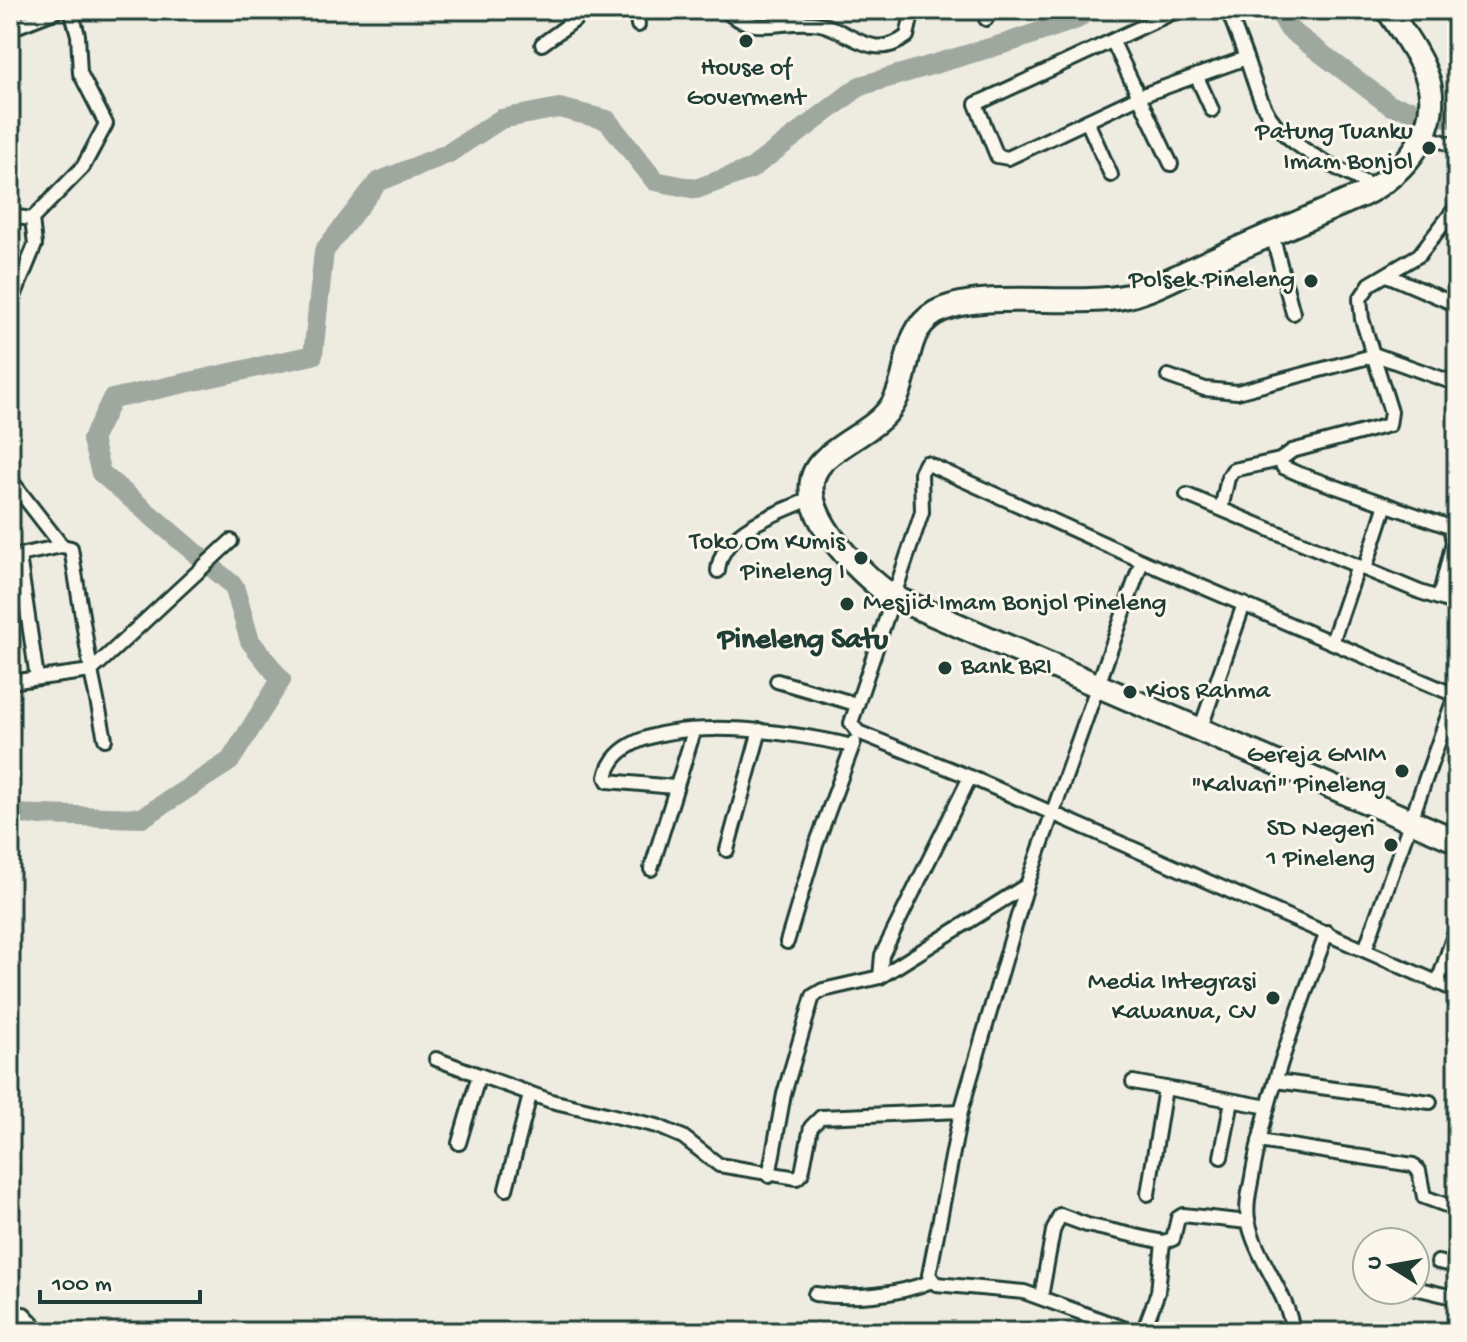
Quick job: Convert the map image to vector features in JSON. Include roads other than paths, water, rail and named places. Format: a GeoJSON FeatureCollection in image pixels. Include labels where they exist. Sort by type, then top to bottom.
{"type":"FeatureCollection","features":[{"type":"Feature","properties":{"kind":"highway"},"geometry":{"type":"LineString","coordinates":[[1388,10],[1427,75],[1430,100],[1425,131],[1399,169],[1375,188],[1127,296],[973,304],[937,312],[913,335],[904,384],[891,408],[822,461],[813,478],[812,498],[826,526],[852,562],[893,597],[1457,841]]}},
{"type":"Feature","properties":{"kind":"street"},"geometry":{"type":"LineString","coordinates":[[10,29],[59,10]]}},
{"type":"Feature","properties":{"kind":"street"},"geometry":{"type":"LineString","coordinates":[[32,219],[83,167],[106,124],[80,73],[78,35],[71,10]]}},
{"type":"Feature","properties":{"kind":"street"},"geometry":{"type":"LineString","coordinates":[[542,44],[575,20],[578,10]]}},
{"type":"Feature","properties":{"kind":"street"},"geometry":{"type":"LineString","coordinates":[[636,10],[638,25]]}},
{"type":"Feature","properties":{"kind":"street"},"geometry":{"type":"LineString","coordinates":[[724,10],[745,24],[764,27],[815,24],[858,43],[878,44],[896,43],[907,36],[913,10]]}},
{"type":"Feature","properties":{"kind":"street"},"geometry":{"type":"LineString","coordinates":[[1178,10],[975,106],[994,152],[1002,160],[1140,96],[1246,58]]}},
{"type":"Feature","properties":{"kind":"street"},"geometry":{"type":"LineString","coordinates":[[1228,10],[1265,108],[1278,127],[1303,147],[1375,188]]}},
{"type":"Feature","properties":{"kind":"street"},"geometry":{"type":"LineString","coordinates":[[1113,42],[1171,164]]}},
{"type":"Feature","properties":{"kind":"street"},"geometry":{"type":"LineString","coordinates":[[1197,77],[1212,110]]}},
{"type":"Feature","properties":{"kind":"street"},"geometry":{"type":"LineString","coordinates":[[1087,121],[1111,175]]}},
{"type":"Feature","properties":{"kind":"street"},"geometry":{"type":"LineString","coordinates":[[1425,131],[1457,146]]}},
{"type":"Feature","properties":{"kind":"street"},"geometry":{"type":"LineString","coordinates":[[1221,509],[1228,478],[1233,470],[1280,460],[1292,451],[1389,425],[1391,412],[1376,355],[1362,319],[1360,299],[1370,284],[1419,255],[1453,220],[1457,206]]}},
{"type":"Feature","properties":{"kind":"street"},"geometry":{"type":"LineString","coordinates":[[10,216],[32,219]]}},
{"type":"Feature","properties":{"kind":"street"},"geometry":{"type":"LineString","coordinates":[[10,306],[35,245],[32,219]]}},
{"type":"Feature","properties":{"kind":"street"},"geometry":{"type":"LineString","coordinates":[[1272,234],[1293,313]]}},
{"type":"Feature","properties":{"kind":"street"},"geometry":{"type":"LineString","coordinates":[[1387,275],[1457,305]]}},
{"type":"Feature","properties":{"kind":"street"},"geometry":{"type":"LineString","coordinates":[[1168,376],[1205,389],[1237,392],[1376,355],[1457,384]]}},
{"type":"Feature","properties":{"kind":"street"},"geometry":{"type":"LineString","coordinates":[[1280,460],[1287,470],[1450,527],[1453,542],[1439,598]]}},
{"type":"Feature","properties":{"kind":"street"},"geometry":{"type":"LineString","coordinates":[[1365,950],[1456,694],[1142,561],[926,463],[921,473],[922,512],[851,723],[858,732],[970,777],[1457,991]]}},
{"type":"Feature","properties":{"kind":"street"},"geometry":{"type":"LineString","coordinates":[[10,479],[62,546]]}},
{"type":"Feature","properties":{"kind":"street"},"geometry":{"type":"LineString","coordinates":[[1187,495],[1457,604]]}},
{"type":"Feature","properties":{"kind":"street"},"geometry":{"type":"LineString","coordinates":[[718,571],[722,552],[743,532],[812,498]]}},
{"type":"Feature","properties":{"kind":"street"},"geometry":{"type":"LineString","coordinates":[[1332,642],[1386,504]]}},
{"type":"Feature","properties":{"kind":"street"},"geometry":{"type":"LineString","coordinates":[[10,682],[91,671],[231,541]]}},
{"type":"Feature","properties":{"kind":"street"},"geometry":{"type":"LineString","coordinates":[[37,678],[14,556],[62,546],[71,548],[105,739]]}},
{"type":"Feature","properties":{"kind":"street"},"geometry":{"type":"LineString","coordinates":[[932,1281],[929,1275],[961,1111],[1027,885],[1142,561]]}},
{"type":"Feature","properties":{"kind":"street"},"geometry":{"type":"LineString","coordinates":[[1200,730],[1244,604]]}},
{"type":"Feature","properties":{"kind":"street"},"geometry":{"type":"LineString","coordinates":[[777,681],[856,704]]}},
{"type":"Feature","properties":{"kind":"street"},"geometry":{"type":"LineString","coordinates":[[674,787],[608,781],[606,777],[613,759],[640,739],[694,731],[760,730],[852,746]]}},
{"type":"Feature","properties":{"kind":"street"},"geometry":{"type":"LineString","coordinates":[[727,850],[760,730]]}},
{"type":"Feature","properties":{"kind":"street"},"geometry":{"type":"LineString","coordinates":[[651,869],[674,787],[694,731]]}},
{"type":"Feature","properties":{"kind":"street"},"geometry":{"type":"LineString","coordinates":[[787,942],[816,845],[858,732]]}},
{"type":"Feature","properties":{"kind":"street"},"geometry":{"type":"LineString","coordinates":[[880,977],[882,955],[970,777]]}},
{"type":"Feature","properties":{"kind":"street"},"geometry":{"type":"LineString","coordinates":[[769,1176],[784,1094],[813,996],[823,990],[880,977],[1027,885]]}},
{"type":"Feature","properties":{"kind":"street"},"geometry":{"type":"LineString","coordinates":[[1438,982],[1457,926]]}},
{"type":"Feature","properties":{"kind":"street"},"geometry":{"type":"LineString","coordinates":[[1293,1332],[1248,1222],[1248,1200],[1268,1107],[1327,932]]}},
{"type":"Feature","properties":{"kind":"street"},"geometry":{"type":"LineString","coordinates":[[436,1059],[530,1095],[651,1124],[683,1137],[714,1163],[769,1176],[801,1176],[811,1127],[825,1116],[961,1111]]}},
{"type":"Feature","properties":{"kind":"street"},"geometry":{"type":"LineString","coordinates":[[459,1143],[479,1075]]}},
{"type":"Feature","properties":{"kind":"street"},"geometry":{"type":"LineString","coordinates":[[1276,1081],[1430,1102]]}},
{"type":"Feature","properties":{"kind":"street"},"geometry":{"type":"LineString","coordinates":[[1133,1082],[1268,1107]]}},
{"type":"Feature","properties":{"kind":"street"},"geometry":{"type":"LineString","coordinates":[[1148,1194],[1165,1088]]}},
{"type":"Feature","properties":{"kind":"street"},"geometry":{"type":"LineString","coordinates":[[506,1189],[530,1095]]}},
{"type":"Feature","properties":{"kind":"street"},"geometry":{"type":"LineString","coordinates":[[1221,1157],[1232,1101]]}},
{"type":"Feature","properties":{"kind":"street"},"geometry":{"type":"LineString","coordinates":[[1259,1141],[1413,1165],[1419,1171],[1424,1197],[1457,1209]]}},
{"type":"Feature","properties":{"kind":"street"},"geometry":{"type":"LineString","coordinates":[[1041,1297],[1053,1231],[1060,1215],[1087,1225],[1163,1242],[1173,1239],[1178,1218],[1183,1215],[1248,1222]]}},
{"type":"Feature","properties":{"kind":"street"},"geometry":{"type":"LineString","coordinates":[[1143,1332],[1158,1292],[1163,1242]]}},
{"type":"Feature","properties":{"kind":"street"},"geometry":{"type":"LineString","coordinates":[[1438,1262],[1457,1266]]}},
{"type":"Feature","properties":{"kind":"street"},"geometry":{"type":"LineString","coordinates":[[815,1294],[837,1297],[876,1294],[932,1281],[1020,1291],[1134,1332]]}},
{"type":"Feature","properties":{"kind":"street"},"geometry":{"type":"LineString","coordinates":[[1431,1292],[1457,1298]]}},
{"type":"Feature","properties":{"kind":"street"},"geometry":{"type":"LineString","coordinates":[[24,1314],[41,1332]]}},
{"type":"Feature","properties":{"kind":"waterway"},"geometry":{"type":"LineString","coordinates":[[10,814],[142,818],[230,761],[281,680],[250,641],[234,586],[101,473],[92,440],[112,399],[313,355],[324,251],[378,182],[449,153],[501,119],[559,108],[607,120],[655,181],[696,189],[751,169],[860,86],[1010,42],[1077,19],[1088,10]]}},
{"type":"Feature","properties":{"kind":"waterway"},"geometry":{"type":"LineString","coordinates":[[1278,10],[1289,29],[1391,106],[1457,119]]}},
{"type":"Feature","properties":{"kind":"place","name":"House of Goverment"},"geometry":{"type":"Point","coordinates":[746,41]}},
{"type":"Feature","properties":{"kind":"place","name":"Patung Tuanku Imam Bonjol"},"geometry":{"type":"Point","coordinates":[1429,148]}},
{"type":"Feature","properties":{"kind":"place","name":"Polsek Pineleng"},"geometry":{"type":"Point","coordinates":[1311,281]}},
{"type":"Feature","properties":{"kind":"place","name":"Toko Om Kumis Pineleng I"},"geometry":{"type":"Point","coordinates":[861,558]}},
{"type":"Feature","properties":{"kind":"place","name":"Mesjid Imam Bonjol Pineleng"},"geometry":{"type":"Point","coordinates":[847,604]}},
{"type":"Feature","properties":{"kind":"place","name":"Bank BRI"},"geometry":{"type":"Point","coordinates":[945,668]}},
{"type":"Feature","properties":{"kind":"place","name":"Kios Rahma"},"geometry":{"type":"Point","coordinates":[1130,692]}},
{"type":"Feature","properties":{"kind":"place","name":"Gereja GMIM \"Kalvari\" Pineleng"},"geometry":{"type":"Point","coordinates":[1402,771]}},
{"type":"Feature","properties":{"kind":"place","name":"SD Negeri 1 Pineleng"},"geometry":{"type":"Point","coordinates":[1391,845]}},
{"type":"Feature","properties":{"kind":"place","name":"Media Integrasi Kawanua, CV"},"geometry":{"type":"Point","coordinates":[1273,998]}},
{"type":"Feature","properties":{"kind":"district","name":"Pineleng Satu"},"geometry":{"type":"Point","coordinates":[803,641]}}]}
